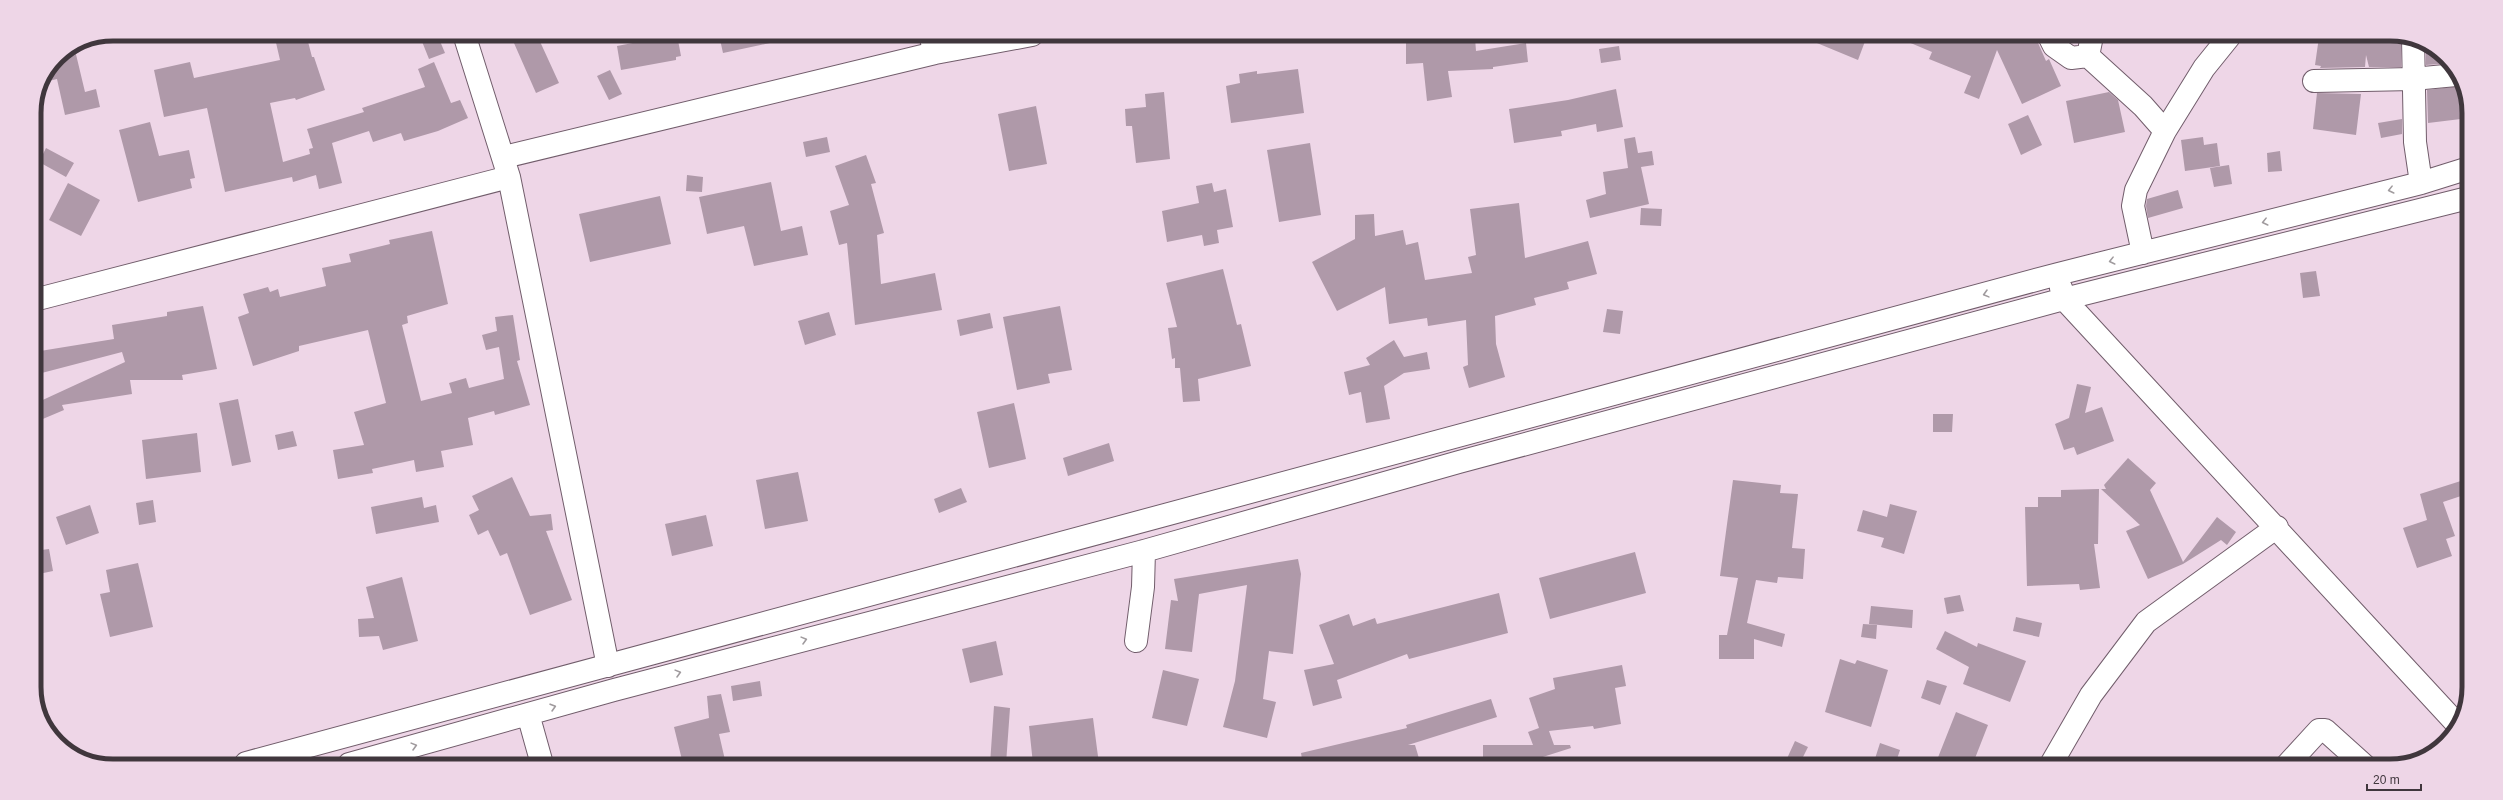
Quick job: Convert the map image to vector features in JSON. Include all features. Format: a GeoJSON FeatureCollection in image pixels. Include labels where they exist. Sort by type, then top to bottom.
{"type":"FeatureCollection","features":[{"type":"Feature","properties":{"kind":"street"},"geometry":{"type":"LineString","coordinates":[[466,41],[506,167],[608,666]]}},
{"type":"Feature","properties":{"kind":"street"},"geometry":{"type":"LineString","coordinates":[[41,298],[506,167],[932,44],[965,41]]}},
{"type":"Feature","properties":{"kind":"street"},"geometry":{"type":"LineString","coordinates":[[2052,41],[2054,46],[2071,58],[2090,46],[2165,131]]}},
{"type":"Feature","properties":{"kind":"street"},"geometry":{"type":"LineString","coordinates":[[2143,253],[2133,206],[2136,190],[2165,131],[2204,68],[2225,41]]}},
{"type":"Feature","properties":{"kind":"street"},"geometry":{"type":"LineString","coordinates":[[2412,44],[2415,142],[2421,183]]}},
{"type":"Feature","properties":{"kind":"street"},"geometry":{"type":"LineString","coordinates":[[2314,81],[2414,79],[2451,75]]}},
{"type":"Feature","properties":{"kind":"street"},"geometry":{"type":"LineString","coordinates":[[261,759],[2058,274],[2421,183],[2462,170]]}},
{"type":"Feature","properties":{"kind":"street"},"geometry":{"type":"LineString","coordinates":[[367,759],[884,618],[1144,551],[1466,460],[2064,299],[2462,200]]}},
{"type":"Feature","properties":{"kind":"street"},"geometry":{"type":"LineString","coordinates":[[2058,274],[2064,299],[2277,527],[2454,720]]}},
{"type":"Feature","properties":{"kind":"street"},"geometry":{"type":"LineString","coordinates":[[2054,759],[2091,695],[2146,622],[2277,527]]}},
{"type":"Feature","properties":{"kind":"street"},"geometry":{"type":"LineString","coordinates":[[1136,641],[1143,587],[1144,551]]}},
{"type":"Feature","properties":{"kind":"street"},"geometry":{"type":"LineString","coordinates":[[879,592],[884,618]]}},
{"type":"Feature","properties":{"kind":"street"},"geometry":{"type":"LineString","coordinates":[[528,714],[541,759]]}},
{"type":"Feature","properties":{"kind":"street"},"geometry":{"type":"LineString","coordinates":[[2292,759],[2319,730],[2325,730],[2357,759]]}},
{"type":"Feature","properties":{"kind":"building"},"geometry":{"type":"Polygon","coordinates":[[[276,41],[308,41],[312,57],[314,57],[325,90],[296,100],[295,98],[270,103],[283,162],[310,154],[309,149],[313,148],[307,129],[364,112],[362,108],[425,87],[418,69],[434,62],[451,103],[460,100],[468,118],[438,131],[404,141],[401,133],[373,142],[369,131],[332,143],[342,183],[319,189],[316,175],[293,182],[292,177],[225,192],[207,108],[164,117],[154,70],[190,62],[194,78],[280,60],[276,41]]]}},
{"type":"Feature","properties":{"kind":"building"},"geometry":{"type":"Polygon","coordinates":[[[422,41],[440,41],[445,53],[429,59],[422,41]]]}},
{"type":"Feature","properties":{"kind":"building"},"geometry":{"type":"Polygon","coordinates":[[[513,41],[540,41],[559,83],[536,93],[513,41]]]}},
{"type":"Feature","properties":{"kind":"building"},"geometry":{"type":"Polygon","coordinates":[[[643,41],[678,41],[681,56],[676,57],[676,60],[621,70],[617,46],[643,41]]]}},
{"type":"Feature","properties":{"kind":"building"},"geometry":{"type":"Polygon","coordinates":[[[720,41],[779,41],[723,53],[720,41]]]}},
{"type":"Feature","properties":{"kind":"building"},"geometry":{"type":"Polygon","coordinates":[[[1406,41],[1475,41],[1476,51],[1526,43],[1528,62],[1493,67],[1493,69],[1448,71],[1452,97],[1427,101],[1423,63],[1406,64],[1406,41]]]}},
{"type":"Feature","properties":{"kind":"building"},"geometry":{"type":"Polygon","coordinates":[[[1812,41],[1865,41],[1858,60],[1812,41]]]}},
{"type":"Feature","properties":{"kind":"building"},"geometry":{"type":"Polygon","coordinates":[[[1906,41],[2037,41],[2046,61],[2049,59],[2061,86],[2022,104],[1997,50],[1979,99],[1964,93],[1971,76],[1929,59],[1932,52],[1906,41]]]}},
{"type":"Feature","properties":{"kind":"building"},"geometry":{"type":"Polygon","coordinates":[[[2318,41],[2401,42],[2401,67],[2369,67],[2366,55],[2365,67],[2320,68],[2321,66],[2315,65],[2318,41]]]}},
{"type":"Feature","properties":{"kind":"building"},"geometry":{"type":"Polygon","coordinates":[[[1619,46],[1621,60],[1601,63],[1599,49],[1619,46]]]}},
{"type":"Feature","properties":{"kind":"building"},"geometry":{"type":"Polygon","coordinates":[[[2426,51],[2443,64],[2426,65],[2426,51]]]}},
{"type":"Feature","properties":{"kind":"building"},"geometry":{"type":"Polygon","coordinates":[[[75,52],[85,92],[96,89],[100,107],[65,115],[57,79],[48,81],[59,65],[75,52]]]}},
{"type":"Feature","properties":{"kind":"building"},"geometry":{"type":"Polygon","coordinates":[[[1298,69],[1304,113],[1231,123],[1226,86],[1240,83],[1239,74],[1257,71],[1257,74],[1298,69]]]}},
{"type":"Feature","properties":{"kind":"building"},"geometry":{"type":"Polygon","coordinates":[[[610,70],[622,94],[609,100],[597,76],[610,70]]]}},
{"type":"Feature","properties":{"kind":"building"},"geometry":{"type":"Polygon","coordinates":[[[2457,86],[2461,99],[2462,119],[2428,123],[2427,90],[2457,86]]]}},
{"type":"Feature","properties":{"kind":"building"},"geometry":{"type":"Polygon","coordinates":[[[1616,89],[1623,127],[1597,132],[1596,124],[1561,131],[1562,136],[1514,143],[1509,109],[1568,100],[1616,89]]]}},
{"type":"Feature","properties":{"kind":"building"},"geometry":{"type":"Polygon","coordinates":[[[1164,92],[1170,159],[1136,163],[1132,126],[1126,126],[1125,109],[1146,107],[1145,94],[1164,92]]]}},
{"type":"Feature","properties":{"kind":"building"},"geometry":{"type":"Polygon","coordinates":[[[2109,92],[2118,100],[2125,132],[2074,143],[2066,101],[2109,92]]]}},
{"type":"Feature","properties":{"kind":"building"},"geometry":{"type":"Polygon","coordinates":[[[2317,93],[2361,94],[2356,135],[2313,129],[2317,93]]]}},
{"type":"Feature","properties":{"kind":"building"},"geometry":{"type":"Polygon","coordinates":[[[1036,106],[1047,164],[1009,171],[998,114],[1036,106]]]}},
{"type":"Feature","properties":{"kind":"building"},"geometry":{"type":"Polygon","coordinates":[[[2028,115],[2042,145],[2021,155],[2008,124],[2028,115]]]}},
{"type":"Feature","properties":{"kind":"building"},"geometry":{"type":"Polygon","coordinates":[[[2402,119],[2402,134],[2381,138],[2378,123],[2402,119]]]}},
{"type":"Feature","properties":{"kind":"building"},"geometry":{"type":"Polygon","coordinates":[[[150,122],[159,156],[189,150],[195,178],[190,179],[192,188],[138,202],[119,130],[150,122]]]}},
{"type":"Feature","properties":{"kind":"building"},"geometry":{"type":"Polygon","coordinates":[[[827,137],[830,152],[806,157],[803,142],[827,137]]]}},
{"type":"Feature","properties":{"kind":"building"},"geometry":{"type":"Polygon","coordinates":[[[1635,137],[1638,153],[1652,151],[1654,165],[1641,167],[1649,204],[1590,218],[1586,200],[1606,194],[1603,172],[1628,168],[1624,139],[1635,137]]]}},
{"type":"Feature","properties":{"kind":"building"},"geometry":{"type":"Polygon","coordinates":[[[2203,137],[2204,145],[2217,143],[2220,166],[2185,171],[2181,140],[2203,137]]]}},
{"type":"Feature","properties":{"kind":"building"},"geometry":{"type":"Polygon","coordinates":[[[1310,143],[1321,215],[1279,222],[1267,150],[1310,143]]]}},
{"type":"Feature","properties":{"kind":"building"},"geometry":{"type":"Polygon","coordinates":[[[46,148],[74,163],[66,177],[41,163],[41,158],[46,148]]]}},
{"type":"Feature","properties":{"kind":"building"},"geometry":{"type":"Polygon","coordinates":[[[2280,151],[2282,171],[2268,172],[2267,153],[2280,151]]]}},
{"type":"Feature","properties":{"kind":"building"},"geometry":{"type":"Polygon","coordinates":[[[866,155],[876,183],[871,184],[884,233],[877,235],[881,284],[935,273],[942,310],[855,325],[847,243],[839,245],[830,211],[849,205],[835,166],[866,155]]]}},
{"type":"Feature","properties":{"kind":"building"},"geometry":{"type":"Polygon","coordinates":[[[2229,165],[2232,184],[2214,187],[2210,168],[2229,165]]]}},
{"type":"Feature","properties":{"kind":"building"},"geometry":{"type":"Polygon","coordinates":[[[687,175],[703,177],[702,192],[686,191],[687,175]]]}},
{"type":"Feature","properties":{"kind":"building"},"geometry":{"type":"Polygon","coordinates":[[[771,182],[781,231],[802,226],[808,255],[754,266],[744,226],[707,234],[699,197],[771,182]]]}},
{"type":"Feature","properties":{"kind":"building"},"geometry":{"type":"Polygon","coordinates":[[[68,183],[100,200],[81,236],[49,220],[68,183]]]}},
{"type":"Feature","properties":{"kind":"building"},"geometry":{"type":"Polygon","coordinates":[[[1212,183],[1214,192],[1226,189],[1233,227],[1217,230],[1219,243],[1204,246],[1202,235],[1167,242],[1162,211],[1199,203],[1196,186],[1212,183]]]}},
{"type":"Feature","properties":{"kind":"building"},"geometry":{"type":"Polygon","coordinates":[[[2178,190],[2183,208],[2148,218],[2146,206],[2147,199],[2178,190]]]}},
{"type":"Feature","properties":{"kind":"building"},"geometry":{"type":"Polygon","coordinates":[[[660,196],[671,244],[590,262],[579,214],[660,196]]]}},
{"type":"Feature","properties":{"kind":"building"},"geometry":{"type":"Polygon","coordinates":[[[1519,203],[1525,258],[1588,241],[1597,274],[1567,282],[1569,289],[1534,298],[1536,305],[1495,316],[1496,344],[1505,377],[1469,388],[1463,367],[1468,365],[1466,320],[1428,326],[1427,318],[1389,324],[1385,287],[1337,311],[1312,262],[1355,239],[1355,215],[1374,214],[1375,236],[1403,230],[1406,245],[1418,242],[1425,280],[1472,273],[1468,257],[1476,255],[1470,209],[1519,203]]]}},
{"type":"Feature","properties":{"kind":"building"},"geometry":{"type":"Polygon","coordinates":[[[1641,208],[1662,209],[1661,226],[1640,225],[1641,208]]]}},
{"type":"Feature","properties":{"kind":"building"},"geometry":{"type":"Polygon","coordinates":[[[432,231],[448,304],[407,316],[408,323],[402,325],[421,401],[452,393],[449,383],[466,378],[469,388],[504,379],[499,347],[486,350],[482,335],[497,331],[495,317],[513,315],[520,360],[517,361],[530,405],[495,415],[494,411],[468,418],[473,445],[441,451],[444,467],[416,472],[414,460],[372,469],[373,473],[338,479],[333,450],[364,445],[354,412],[386,403],[368,330],[299,346],[299,351],[253,366],[238,317],[249,313],[243,294],[268,287],[270,292],[278,289],[280,297],[326,286],[322,268],[351,262],[349,254],[390,244],[389,240],[432,231]]]}},
{"type":"Feature","properties":{"kind":"building"},"geometry":{"type":"Polygon","coordinates":[[[1223,269],[1237,325],[1241,324],[1251,366],[1198,379],[1200,401],[1183,402],[1180,368],[1175,368],[1175,358],[1172,359],[1168,328],[1177,327],[1166,283],[1223,269]]]}},
{"type":"Feature","properties":{"kind":"building"},"geometry":{"type":"Polygon","coordinates":[[[2316,271],[2320,296],[2303,298],[2300,273],[2316,271]]]}},
{"type":"Feature","properties":{"kind":"building"},"geometry":{"type":"Polygon","coordinates":[[[203,306],[217,369],[182,375],[183,380],[130,380],[132,394],[62,405],[64,410],[41,420],[41,401],[125,362],[122,352],[41,373],[41,351],[114,339],[112,325],[167,316],[167,312],[203,306]]]}},
{"type":"Feature","properties":{"kind":"building"},"geometry":{"type":"Polygon","coordinates":[[[1060,306],[1072,370],[1048,374],[1050,383],[1017,390],[1003,317],[1060,306]]]}},
{"type":"Feature","properties":{"kind":"building"},"geometry":{"type":"Polygon","coordinates":[[[1607,309],[1623,311],[1620,334],[1603,332],[1607,309]]]}},
{"type":"Feature","properties":{"kind":"building"},"geometry":{"type":"Polygon","coordinates":[[[829,312],[836,335],[805,345],[798,321],[829,312]]]}},
{"type":"Feature","properties":{"kind":"building"},"geometry":{"type":"Polygon","coordinates":[[[990,313],[993,328],[960,336],[957,320],[990,313]]]}},
{"type":"Feature","properties":{"kind":"building"},"geometry":{"type":"Polygon","coordinates":[[[1394,340],[1404,357],[1427,352],[1430,369],[1404,373],[1384,386],[1390,419],[1366,423],[1361,392],[1349,395],[1344,372],[1370,365],[1366,358],[1394,340]]]}},
{"type":"Feature","properties":{"kind":"building"},"geometry":{"type":"Polygon","coordinates":[[[2077,384],[2091,387],[2085,413],[2102,407],[2114,441],[2077,455],[2074,447],[2064,450],[2055,424],[2069,418],[2077,384]]]}},
{"type":"Feature","properties":{"kind":"building"},"geometry":{"type":"Polygon","coordinates":[[[238,399],[251,462],[232,466],[219,403],[238,399]]]}},
{"type":"Feature","properties":{"kind":"building"},"geometry":{"type":"Polygon","coordinates":[[[1014,403],[1026,459],[989,468],[977,412],[1014,403]]]}},
{"type":"Feature","properties":{"kind":"building"},"geometry":{"type":"Polygon","coordinates":[[[1933,414],[1953,414],[1952,432],[1933,432],[1933,414]]]}},
{"type":"Feature","properties":{"kind":"building"},"geometry":{"type":"Polygon","coordinates":[[[293,431],[297,446],[278,450],[275,435],[293,431]]]}},
{"type":"Feature","properties":{"kind":"building"},"geometry":{"type":"Polygon","coordinates":[[[197,433],[201,472],[146,479],[142,440],[197,433]]]}},
{"type":"Feature","properties":{"kind":"building"},"geometry":{"type":"Polygon","coordinates":[[[1109,443],[1114,461],[1068,476],[1063,458],[1109,443]]]}},
{"type":"Feature","properties":{"kind":"building"},"geometry":{"type":"Polygon","coordinates":[[[2128,458],[2156,483],[2150,490],[2183,562],[2217,517],[2236,532],[2227,545],[2221,540],[2183,564],[2148,579],[2126,531],[2140,525],[2101,489],[2106,489],[2104,485],[2128,458]]]}},
{"type":"Feature","properties":{"kind":"building"},"geometry":{"type":"Polygon","coordinates":[[[798,472],[808,521],[765,529],[756,480],[798,472]]]}},
{"type":"Feature","properties":{"kind":"building"},"geometry":{"type":"Polygon","coordinates":[[[512,477],[530,516],[551,514],[553,530],[546,531],[572,600],[530,615],[507,553],[500,556],[488,530],[478,535],[469,515],[479,510],[472,496],[512,477]]]}},
{"type":"Feature","properties":{"kind":"building"},"geometry":{"type":"Polygon","coordinates":[[[1733,480],[1781,485],[1780,493],[1798,494],[1792,548],[1805,549],[1803,579],[1778,577],[1777,583],[1756,580],[1747,623],[1785,634],[1782,647],[1754,639],[1754,659],[1719,659],[1719,635],[1727,635],[1738,578],[1720,576],[1733,480]]]}},
{"type":"Feature","properties":{"kind":"building"},"geometry":{"type":"Polygon","coordinates":[[[2462,481],[2462,496],[2443,502],[2455,536],[2446,539],[2452,556],[2417,568],[2403,528],[2427,520],[2420,494],[2462,481]]]}},
{"type":"Feature","properties":{"kind":"building"},"geometry":{"type":"Polygon","coordinates":[[[961,488],[967,502],[939,513],[934,499],[961,488]]]}},
{"type":"Feature","properties":{"kind":"building"},"geometry":{"type":"Polygon","coordinates":[[[2099,489],[2098,544],[2094,544],[2100,588],[2080,590],[2079,584],[2027,586],[2025,507],[2038,507],[2038,497],[2061,497],[2061,490],[2099,489]]]}},
{"type":"Feature","properties":{"kind":"building"},"geometry":{"type":"Polygon","coordinates":[[[422,497],[424,508],[436,505],[439,522],[376,534],[371,507],[422,497]]]}},
{"type":"Feature","properties":{"kind":"building"},"geometry":{"type":"Polygon","coordinates":[[[153,500],[156,522],[139,525],[136,503],[153,500]]]}},
{"type":"Feature","properties":{"kind":"building"},"geometry":{"type":"Polygon","coordinates":[[[1890,504],[1917,511],[1904,554],[1881,547],[1884,538],[1857,531],[1863,510],[1887,517],[1890,504]]]}},
{"type":"Feature","properties":{"kind":"building"},"geometry":{"type":"Polygon","coordinates":[[[90,505],[99,533],[66,545],[56,517],[90,505]]]}},
{"type":"Feature","properties":{"kind":"building"},"geometry":{"type":"Polygon","coordinates":[[[706,515],[713,546],[672,556],[665,524],[706,515]]]}},
{"type":"Feature","properties":{"kind":"building"},"geometry":{"type":"Polygon","coordinates":[[[49,549],[53,571],[41,574],[41,550],[49,549]]]}},
{"type":"Feature","properties":{"kind":"building"},"geometry":{"type":"Polygon","coordinates":[[[1635,552],[1646,593],[1550,619],[1539,578],[1635,552]]]}},
{"type":"Feature","properties":{"kind":"building"},"geometry":{"type":"Polygon","coordinates":[[[1298,559],[1301,574],[1293,654],[1269,651],[1263,699],[1276,702],[1267,738],[1223,727],[1235,681],[1247,585],[1199,594],[1192,652],[1165,649],[1171,600],[1178,601],[1174,579],[1298,559]]]}},
{"type":"Feature","properties":{"kind":"building"},"geometry":{"type":"Polygon","coordinates":[[[138,563],[153,627],[110,637],[100,594],[110,592],[106,570],[138,563]]]}},
{"type":"Feature","properties":{"kind":"building"},"geometry":{"type":"Polygon","coordinates":[[[402,577],[418,641],[383,650],[379,636],[359,637],[358,619],[374,618],[366,587],[402,577]]]}},
{"type":"Feature","properties":{"kind":"building"},"geometry":{"type":"Polygon","coordinates":[[[1499,593],[1508,633],[1409,659],[1407,654],[1337,680],[1342,698],[1313,706],[1304,670],[1334,664],[1319,625],[1349,614],[1353,626],[1375,618],[1377,624],[1499,593]]]}},
{"type":"Feature","properties":{"kind":"building"},"geometry":{"type":"Polygon","coordinates":[[[1960,595],[1964,611],[1947,614],[1944,598],[1960,595]]]}},
{"type":"Feature","properties":{"kind":"building"},"geometry":{"type":"Polygon","coordinates":[[[1871,606],[1913,610],[1912,628],[1869,624],[1871,606]]]}},
{"type":"Feature","properties":{"kind":"building"},"geometry":{"type":"Polygon","coordinates":[[[2016,617],[2042,623],[2039,637],[2013,631],[2016,617]]]}},
{"type":"Feature","properties":{"kind":"building"},"geometry":{"type":"Polygon","coordinates":[[[1863,624],[1877,625],[1876,639],[1861,637],[1863,624]]]}},
{"type":"Feature","properties":{"kind":"building"},"geometry":{"type":"Polygon","coordinates":[[[1945,631],[1977,647],[1978,643],[2026,661],[2010,702],[1963,684],[1969,667],[1936,649],[1945,631]]]}},
{"type":"Feature","properties":{"kind":"building"},"geometry":{"type":"Polygon","coordinates":[[[996,641],[1003,675],[970,683],[962,649],[996,641]]]}},
{"type":"Feature","properties":{"kind":"building"},"geometry":{"type":"Polygon","coordinates":[[[1840,659],[1855,664],[1857,660],[1888,670],[1871,727],[1825,712],[1840,659]]]}},
{"type":"Feature","properties":{"kind":"building"},"geometry":{"type":"Polygon","coordinates":[[[1622,665],[1626,686],[1615,688],[1621,724],[1594,729],[1593,726],[1549,731],[1554,745],[1570,745],[1571,748],[1537,759],[1483,759],[1483,745],[1533,745],[1528,732],[1539,728],[1529,698],[1555,689],[1553,678],[1622,665]]]}},
{"type":"Feature","properties":{"kind":"building"},"geometry":{"type":"Polygon","coordinates":[[[1163,670],[1199,679],[1187,726],[1152,718],[1163,670]]]}},
{"type":"Feature","properties":{"kind":"building"},"geometry":{"type":"Polygon","coordinates":[[[1927,680],[1947,686],[1940,705],[1921,698],[1927,680]]]}},
{"type":"Feature","properties":{"kind":"building"},"geometry":{"type":"Polygon","coordinates":[[[760,681],[762,696],[733,701],[731,686],[760,681]]]}},
{"type":"Feature","properties":{"kind":"building"},"geometry":{"type":"Polygon","coordinates":[[[721,694],[730,732],[719,734],[725,759],[682,759],[674,727],[709,718],[707,696],[721,694]]]}},
{"type":"Feature","properties":{"kind":"building"},"geometry":{"type":"Polygon","coordinates":[[[1491,699],[1497,717],[1408,745],[1415,745],[1419,759],[1302,759],[1301,753],[1407,728],[1406,725],[1491,699]]]}},
{"type":"Feature","properties":{"kind":"building"},"geometry":{"type":"Polygon","coordinates":[[[994,706],[1010,708],[1006,759],[990,759],[994,706]]]}},
{"type":"Feature","properties":{"kind":"building"},"geometry":{"type":"Polygon","coordinates":[[[1956,712],[1988,725],[1975,759],[1937,759],[1956,712]]]}},
{"type":"Feature","properties":{"kind":"building"},"geometry":{"type":"Polygon","coordinates":[[[1093,718],[1098,759],[1032,759],[1029,726],[1093,718]]]}},
{"type":"Feature","properties":{"kind":"building"},"geometry":{"type":"Polygon","coordinates":[[[1795,741],[1808,747],[1802,759],[1787,759],[1795,741]]]}},
{"type":"Feature","properties":{"kind":"building"},"geometry":{"type":"Polygon","coordinates":[[[1880,743],[1900,750],[1897,759],[1875,759],[1880,743]]]}}]}
